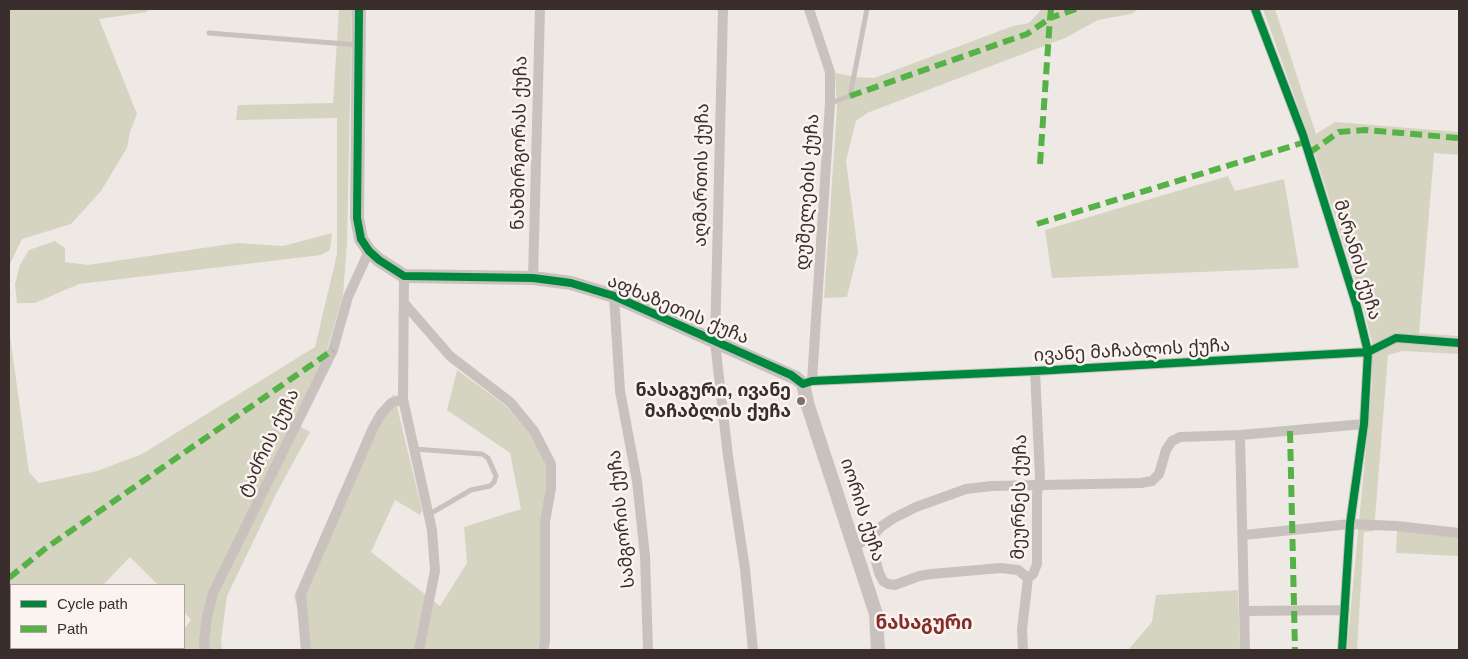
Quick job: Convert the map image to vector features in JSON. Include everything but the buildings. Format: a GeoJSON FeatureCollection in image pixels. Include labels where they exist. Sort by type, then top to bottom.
{"type":"FeatureCollection","features":[{"type":"Feature","properties":{"kind":"street"},"geometry":{"type":"LineString","coordinates":[[359,9],[357,218],[362,239],[369,250],[379,260],[404,276],[403,399],[432,530],[434,571],[419,650]]}},
{"type":"Feature","properties":{"kind":"street","name":"ნახშირგორას ქუჩა"},"geometry":{"type":"LineString","coordinates":[[533,278],[540,9]]}},
{"type":"Feature","properties":{"kind":"street","name":"აღმართის ქუჩა"},"geometry":{"type":"LineString","coordinates":[[722,9],[715,342],[753,650]]}},
{"type":"Feature","properties":{"kind":"street","name":"დუშელების ქუჩა"},"geometry":{"type":"LineString","coordinates":[[807,382],[830,103],[830,72],[809,9]]}},
{"type":"Feature","properties":{"kind":"street","name":"მარანის ქუჩა"},"geometry":{"type":"LineString","coordinates":[[1256,9],[1303,135],[1357,307],[1368,352],[1364,424],[1350,524],[1342,650]]}},
{"type":"Feature","properties":{"kind":"street","name":"ტაძრის ქუჩა"},"geometry":{"type":"LineString","coordinates":[[205,650],[204,641],[207,617],[213,593],[333,350],[348,297],[369,250]]}},
{"type":"Feature","properties":{"kind":"street","name":"აფხაზეთის ქუჩა"},"geometry":{"type":"LineString","coordinates":[[404,276],[533,278],[571,283],[614,296],[807,382]]}},
{"type":"Feature","properties":{"kind":"street","name":"სამგორის ქუჩა"},"geometry":{"type":"LineString","coordinates":[[614,296],[620,391],[636,480],[646,556],[648,650]]}},
{"type":"Feature","properties":{"kind":"street"},"geometry":{"type":"LineString","coordinates":[[404,303],[450,356],[510,402],[534,430],[551,464],[551,488],[545,522],[544,649]]}},
{"type":"Feature","properties":{"kind":"street","name":"ივანე მაჩაბლის ქუჩა"},"geometry":{"type":"LineString","coordinates":[[807,382],[1036,372],[1368,352],[1396,338],[1459,343]]}},
{"type":"Feature","properties":{"kind":"street","name":"მეურნეს ქუჩა"},"geometry":{"type":"LineString","coordinates":[[1023,650],[1022,630],[1028,578],[1033,574],[1037,564],[1037,494],[1039,484],[1036,372]]}},
{"type":"Feature","properties":{"kind":"street","name":"იორის ქუჩა"},"geometry":{"type":"LineString","coordinates":[[807,382],[808,406],[876,614],[878,650]]}},
{"type":"Feature","properties":{"kind":"street"},"geometry":{"type":"LineString","coordinates":[[306,650],[301,594],[373,428],[391,403],[403,399]]}},
{"type":"Feature","properties":{"kind":"street"},"geometry":{"type":"LineString","coordinates":[[854,546],[870,538],[882,526],[894,518],[916,507],[966,490],[992,486],[1141,483],[1152,481],[1160,474],[1166,450],[1172,441],[1180,437],[1240,435],[1364,424]]}},
{"type":"Feature","properties":{"kind":"street"},"geometry":{"type":"LineString","coordinates":[[1240,435],[1244,535],[1245,650]]}},
{"type":"Feature","properties":{"kind":"street"},"geometry":{"type":"LineString","coordinates":[[1244,535],[1350,524],[1397,526],[1459,533]]}},
{"type":"Feature","properties":{"kind":"street"},"geometry":{"type":"LineString","coordinates":[[870,538],[879,573],[888,584],[895,585],[919,576],[931,574],[1001,568],[1018,570],[1028,578]]}},
{"type":"Feature","properties":{"kind":"street"},"geometry":{"type":"LineString","coordinates":[[1244,611],[1345,610]]}},
{"type":"Feature","properties":{"kind":"lane"},"geometry":{"type":"LineString","coordinates":[[830,103],[850,96],[866,9]]}},
{"type":"Feature","properties":{"kind":"lane"},"geometry":{"type":"LineString","coordinates":[[208,33],[358,45]]}},
{"type":"Feature","properties":{"kind":"lane"},"geometry":{"type":"LineString","coordinates":[[414,449],[482,454],[488,458],[496,476],[490,486],[471,490],[428,515]]}},
{"type":"Feature","properties":{"kind":"green space"},"geometry":{"type":"Polygon","coordinates":[[[9,9],[147,9],[147,12],[99,19],[137,114],[130,132],[127,148],[101,191],[71,224],[22,239],[9,266],[9,9]]]}},
{"type":"Feature","properties":{"kind":"green space"},"geometry":{"type":"Polygon","coordinates":[[[339,9],[352,9],[347,243],[343,295],[323,364],[291,422],[310,432],[277,492],[227,596],[221,641],[222,650],[167,650],[185,649],[185,628],[191,620],[185,613],[185,584],[157,584],[130,557],[104,584],[10,584],[10,649],[58,649],[9,650],[9,329],[29,472],[39,483],[97,471],[142,454],[315,347],[337,254],[337,118],[236,120],[238,105],[333,103],[339,9]]]}},
{"type":"Feature","properties":{"kind":"green space"},"geometry":{"type":"Polygon","coordinates":[[[1042,9],[1139,9],[1131,14],[1098,20],[1065,38],[867,113],[856,121],[846,161],[858,252],[847,297],[824,298],[837,109],[835,73],[874,78],[1013,26],[1029,23],[1042,9]]]}},
{"type":"Feature","properties":{"kind":"green space"},"geometry":{"type":"Polygon","coordinates":[[[1263,9],[1275,9],[1316,134],[1335,122],[1459,132],[1459,155],[1434,153],[1419,333],[1459,336],[1459,354],[1403,351],[1388,355],[1374,531],[1364,532],[1357,650],[1347,650],[1372,383],[1372,342],[1361,299],[1315,154],[1263,9]]]}},
{"type":"Feature","properties":{"kind":"green space"},"geometry":{"type":"Polygon","coordinates":[[[1228,176],[1235,191],[1284,179],[1299,268],[1052,278],[1045,230],[1228,176]]]}},
{"type":"Feature","properties":{"kind":"green space"},"geometry":{"type":"Polygon","coordinates":[[[332,233],[330,250],[321,255],[79,284],[35,303],[17,303],[15,284],[20,265],[29,250],[55,241],[65,248],[65,262],[88,265],[237,243],[283,246],[332,233]]]}},
{"type":"Feature","properties":{"kind":"green space"},"geometry":{"type":"Polygon","coordinates":[[[457,370],[505,405],[528,431],[542,452],[548,472],[542,524],[540,642],[537,650],[301,650],[298,610],[294,596],[372,420],[394,394],[422,510],[420,515],[395,500],[371,552],[440,606],[467,563],[464,527],[521,509],[510,453],[447,410],[457,370]]]}},
{"type":"Feature","properties":{"kind":"green space"},"geometry":{"type":"Polygon","coordinates":[[[1397,529],[1459,538],[1459,556],[1396,553],[1397,529]]]}},
{"type":"Feature","properties":{"kind":"green space"},"geometry":{"type":"Polygon","coordinates":[[[1238,590],[1240,650],[1128,650],[1152,622],[1156,595],[1238,590]]]}},
{"type":"Feature","properties":{"kind":"marked path"},"geometry":{"type":"LineString","coordinates":[[850,96],[1027,34],[1050,18],[1051,9]]}},
{"type":"Feature","properties":{"kind":"marked path"},"geometry":{"type":"LineString","coordinates":[[1040,164],[1050,18],[1076,9]]}},
{"type":"Feature","properties":{"kind":"marked path"},"geometry":{"type":"LineString","coordinates":[[1309,153],[1339,132],[1365,130],[1459,138]]}},
{"type":"Feature","properties":{"kind":"marked path"},"geometry":{"type":"LineString","coordinates":[[1037,224],[1305,142]]}},
{"type":"Feature","properties":{"kind":"marked path"},"geometry":{"type":"LineString","coordinates":[[9,578],[46,548],[333,350]]}},
{"type":"Feature","properties":{"kind":"marked path"},"geometry":{"type":"LineString","coordinates":[[1290,431],[1295,650]]}},
{"type":"Feature","properties":{"kind":"cycle path"},"geometry":{"type":"LineString","coordinates":[[359,9],[357,218],[361,239],[369,251],[379,260],[404,276],[533,278],[571,283],[614,296],[791,375],[803,384],[812,381],[1035,371],[1368,352],[1396,338],[1459,343]]}},
{"type":"Feature","properties":{"kind":"cycle path"},"geometry":{"type":"LineString","coordinates":[[1255,9],[1303,135],[1357,307],[1368,352],[1364,424],[1350,524],[1342,650]]}},
{"type":"Feature","properties":{"kind":"place","name":"ნასაგური, ივანე მაჩაბლის ქუჩა"},"geometry":{"type":"Point","coordinates":[801,401]}},
{"type":"Feature","properties":{"kind":"district","name":"ნასაგური"},"geometry":{"type":"Point","coordinates":[924,624]}}]}
